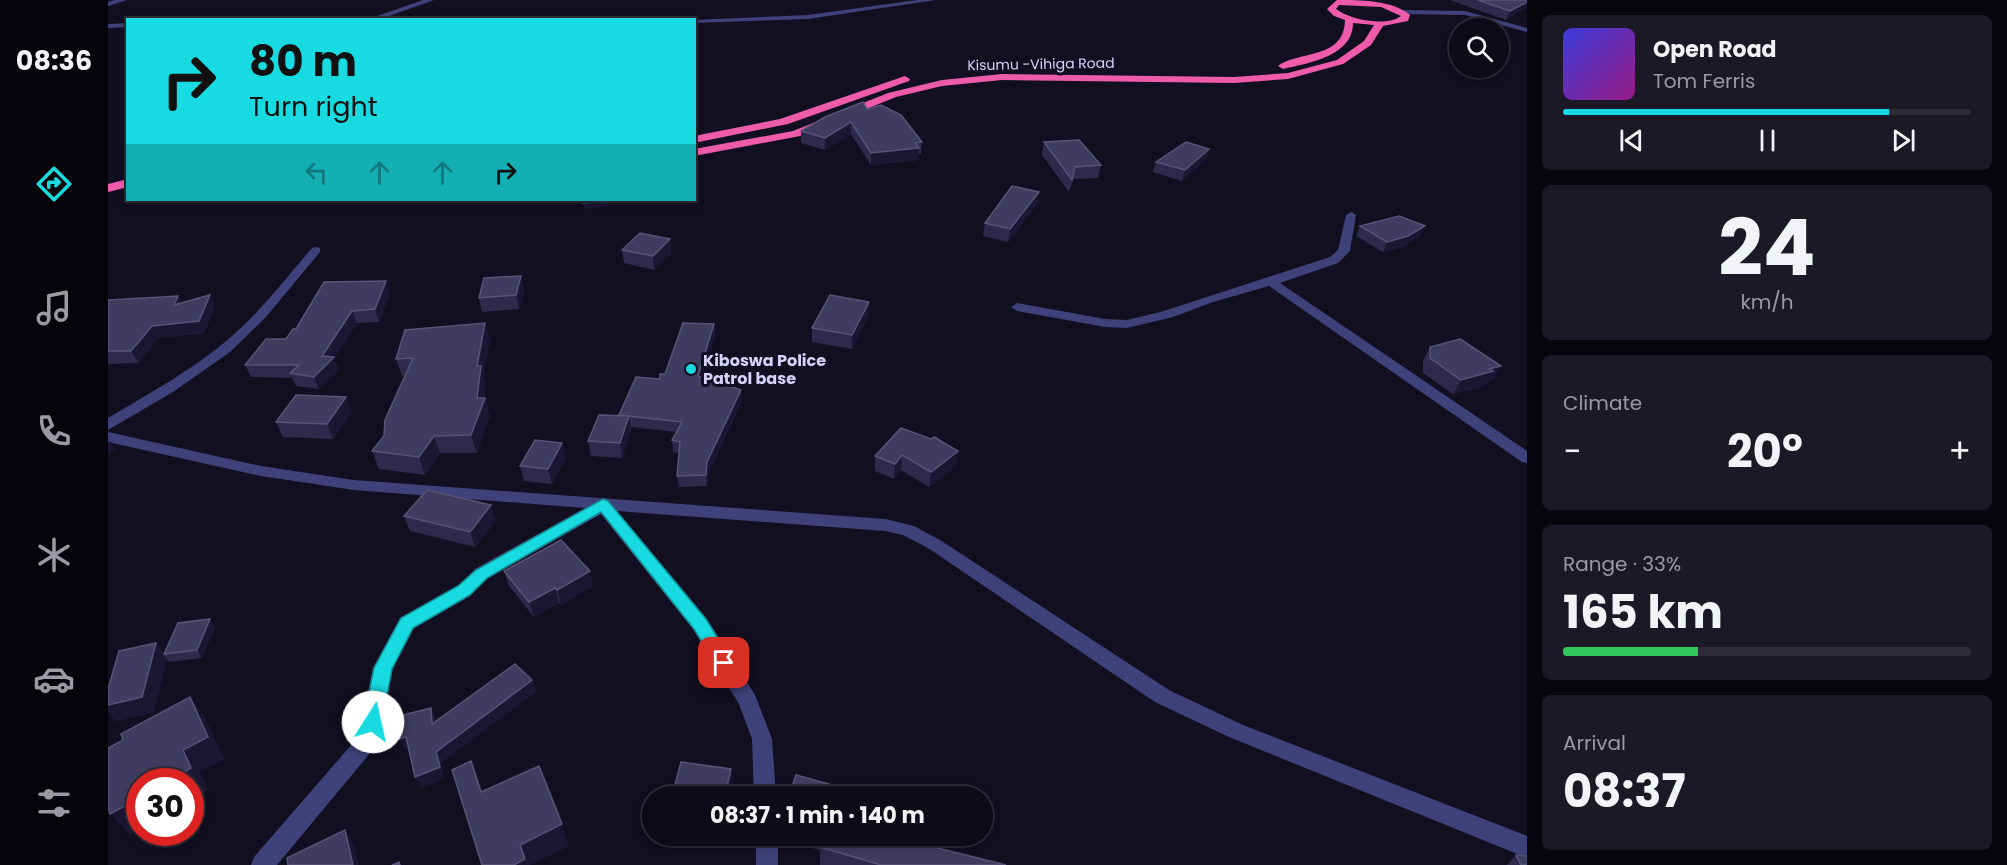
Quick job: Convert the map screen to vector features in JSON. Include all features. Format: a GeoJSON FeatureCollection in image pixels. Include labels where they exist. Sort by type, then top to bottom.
{"type":"FeatureCollection","features":[{"type":"Feature","properties":{"kind":"highway"},"geometry":{"type":"LineString","coordinates":[[1355,1],[1386,3],[1406,15],[1400,21],[1380,23],[1349,19],[1331,9],[1336,3],[1355,1]]}},
{"type":"Feature","properties":{"kind":"highway","name":"Kisumu -Vihiga Road"},"geometry":{"type":"LineString","coordinates":[[696,140],[739,133],[785,122],[873,87],[937,73],[1020,69],[1230,72],[1296,63],[1319,56],[1338,46],[1348,34],[1349,19]]}},
{"type":"Feature","properties":{"kind":"highway","name":"Kisumu -Vihiga Road"},"geometry":{"type":"LineString","coordinates":[[696,153],[796,134],[892,95],[942,83],[1002,77],[1234,80],[1288,76],[1340,62],[1368,43],[1380,23]]}},
{"type":"Feature","properties":{"kind":"highway"},"geometry":{"type":"LineString","coordinates":[[108,177],[126,172]]}},
{"type":"Feature","properties":{"kind":"highway"},"geometry":{"type":"LineString","coordinates":[[108,188],[126,184]]}},
{"type":"Feature","properties":{"kind":"street"},"geometry":{"type":"LineString","coordinates":[[108,4],[123,0]]}},
{"type":"Feature","properties":{"kind":"street"},"geometry":{"type":"LineString","coordinates":[[375,18],[430,0]]}},
{"type":"Feature","properties":{"kind":"street"},"geometry":{"type":"LineString","coordinates":[[696,21],[808,16],[932,0]]}},
{"type":"Feature","properties":{"kind":"street"},"geometry":{"type":"LineString","coordinates":[[1402,12],[1465,13],[1527,30]]}},
{"type":"Feature","properties":{"kind":"street"},"geometry":{"type":"LineString","coordinates":[[108,26],[126,25]]}},
{"type":"Feature","properties":{"kind":"street"},"geometry":{"type":"LineString","coordinates":[[1017,307],[1105,323],[1127,324],[1168,314],[1335,260],[1344,251],[1352,215]]}},
{"type":"Feature","properties":{"kind":"street"},"geometry":{"type":"LineString","coordinates":[[108,425],[195,371],[226,348],[270,305],[316,250]]}},
{"type":"Feature","properties":{"kind":"street"},"geometry":{"type":"LineString","coordinates":[[1271,282],[1527,458]]}},
{"type":"Feature","properties":{"kind":"street"},"geometry":{"type":"LineString","coordinates":[[108,437],[261,471],[354,485],[828,520],[908,530],[934,544],[1162,696],[1236,731],[1527,847]]}},
{"type":"Feature","properties":{"kind":"street"},"geometry":{"type":"LineString","coordinates":[[603,505],[700,624],[748,701],[762,740],[764,786]]}},
{"type":"Feature","properties":{"kind":"street"},"geometry":{"type":"LineString","coordinates":[[262,865],[369,740],[383,668],[407,623],[464,591],[481,574],[603,505]]}},
{"type":"Feature","properties":{"kind":"street"},"geometry":{"type":"LineString","coordinates":[[767,846],[767,865]]}},
{"type":"Feature","properties":{"kind":"building"},"geometry":{"type":"Polygon","coordinates":[[[1478,0],[1527,0],[1527,2],[1510,11],[1478,0]]]}},
{"type":"Feature","properties":{"kind":"building"},"geometry":{"type":"Polygon","coordinates":[[[863,102],[867,109],[881,105],[901,115],[922,142],[915,143],[919,148],[871,153],[851,122],[825,138],[801,131],[825,117],[863,102]]]}},
{"type":"Feature","properties":{"kind":"building"},"geometry":{"type":"Polygon","coordinates":[[[1079,140],[1101,165],[1075,167],[1072,180],[1044,142],[1079,140]]]}},
{"type":"Feature","properties":{"kind":"building"},"geometry":{"type":"Polygon","coordinates":[[[1186,142],[1209,149],[1185,170],[1156,162],[1186,142]]]}},
{"type":"Feature","properties":{"kind":"building"},"geometry":{"type":"Polygon","coordinates":[[[1012,186],[1039,192],[1010,229],[985,223],[1012,186]]]}},
{"type":"Feature","properties":{"kind":"building"},"geometry":{"type":"Polygon","coordinates":[[[1399,216],[1425,226],[1408,236],[1387,242],[1360,226],[1399,216]]]}},
{"type":"Feature","properties":{"kind":"building"},"geometry":{"type":"Polygon","coordinates":[[[640,233],[670,239],[653,256],[622,250],[640,233]]]}},
{"type":"Feature","properties":{"kind":"building"},"geometry":{"type":"Polygon","coordinates":[[[521,276],[516,295],[479,298],[484,278],[521,276]]]}},
{"type":"Feature","properties":{"kind":"building"},"geometry":{"type":"Polygon","coordinates":[[[386,281],[375,309],[352,311],[322,356],[334,357],[314,377],[290,373],[299,365],[245,365],[266,339],[286,339],[293,329],[296,329],[324,282],[386,281]]]}},
{"type":"Feature","properties":{"kind":"building"},"geometry":{"type":"Polygon","coordinates":[[[210,295],[199,321],[152,326],[131,351],[108,351],[108,300],[178,296],[174,305],[210,295]]]}},
{"type":"Feature","properties":{"kind":"building"},"geometry":{"type":"Polygon","coordinates":[[[830,295],[869,302],[852,335],[812,328],[830,295]]]}},
{"type":"Feature","properties":{"kind":"building"},"geometry":{"type":"Polygon","coordinates":[[[485,323],[477,366],[481,366],[477,398],[485,398],[471,435],[434,436],[419,457],[372,451],[384,436],[385,420],[413,358],[396,359],[405,330],[485,323]]]}},
{"type":"Feature","properties":{"kind":"building"},"geometry":{"type":"Polygon","coordinates":[[[683,323],[714,324],[698,376],[741,390],[707,462],[706,475],[677,476],[680,442],[672,440],[682,422],[619,415],[636,377],[660,379],[660,374],[665,374],[683,323]]]}},
{"type":"Feature","properties":{"kind":"building"},"geometry":{"type":"Polygon","coordinates":[[[1460,339],[1501,366],[1489,369],[1493,371],[1461,380],[1430,358],[1430,347],[1460,339]]]}},
{"type":"Feature","properties":{"kind":"building"},"geometry":{"type":"Polygon","coordinates":[[[296,395],[346,397],[327,424],[276,422],[296,395]]]}},
{"type":"Feature","properties":{"kind":"building"},"geometry":{"type":"Polygon","coordinates":[[[599,415],[629,416],[620,443],[588,441],[599,415]]]}},
{"type":"Feature","properties":{"kind":"building"},"geometry":{"type":"Polygon","coordinates":[[[901,428],[931,439],[934,437],[958,451],[931,472],[902,455],[895,464],[875,456],[901,428]]]}},
{"type":"Feature","properties":{"kind":"building"},"geometry":{"type":"Polygon","coordinates":[[[535,440],[562,443],[548,469],[520,466],[535,440]]]}},
{"type":"Feature","properties":{"kind":"building"},"geometry":{"type":"Polygon","coordinates":[[[427,490],[491,505],[470,532],[404,516],[427,490]]]}},
{"type":"Feature","properties":{"kind":"building"},"geometry":{"type":"Polygon","coordinates":[[[561,540],[590,571],[557,590],[555,588],[529,602],[504,571],[561,540]]]}},
{"type":"Feature","properties":{"kind":"building"},"geometry":{"type":"Polygon","coordinates":[[[210,619],[197,650],[164,654],[178,623],[210,619]]]}},
{"type":"Feature","properties":{"kind":"building"},"geometry":{"type":"Polygon","coordinates":[[[156,643],[142,697],[108,705],[108,689],[119,651],[156,643]]]}},
{"type":"Feature","properties":{"kind":"building"},"geometry":{"type":"Polygon","coordinates":[[[515,664],[532,680],[436,752],[440,767],[415,777],[406,737],[399,739],[399,716],[431,708],[432,724],[515,664]]]}},
{"type":"Feature","properties":{"kind":"building"},"geometry":{"type":"Polygon","coordinates":[[[190,697],[208,737],[183,750],[191,768],[126,768],[126,805],[110,814],[108,748],[123,740],[121,734],[190,697]]]}},
{"type":"Feature","properties":{"kind":"building"},"geometry":{"type":"Polygon","coordinates":[[[471,761],[481,792],[539,766],[562,824],[520,845],[525,859],[514,865],[482,865],[452,770],[471,761]]]}},
{"type":"Feature","properties":{"kind":"building"},"geometry":{"type":"Polygon","coordinates":[[[681,762],[731,769],[727,786],[675,786],[681,762]]]}},
{"type":"Feature","properties":{"kind":"building"},"geometry":{"type":"Polygon","coordinates":[[[796,775],[836,786],[792,786],[796,775]]]}},
{"type":"Feature","properties":{"kind":"building"},"geometry":{"type":"Polygon","coordinates":[[[345,830],[353,865],[288,865],[287,858],[345,830]]]}},
{"type":"Feature","properties":{"kind":"building"},"geometry":{"type":"Polygon","coordinates":[[[929,846],[1006,865],[881,865],[820,847],[929,846]]]}},
{"type":"Feature","properties":{"kind":"building"},"geometry":{"type":"Polygon","coordinates":[[[1516,855],[1527,856],[1527,865],[1521,865],[1516,855]]]}},
{"type":"Feature","properties":{"kind":"place","name":"Kiboswa Police Patrol base"},"geometry":{"type":"Point","coordinates":[691,369]}},
{"type":"Feature","properties":{"kind":"route"},"geometry":{"type":"LineString","coordinates":[[373,722],[383,668],[407,623],[464,591],[481,574],[603,505],[700,624],[724,663]]}}]}
